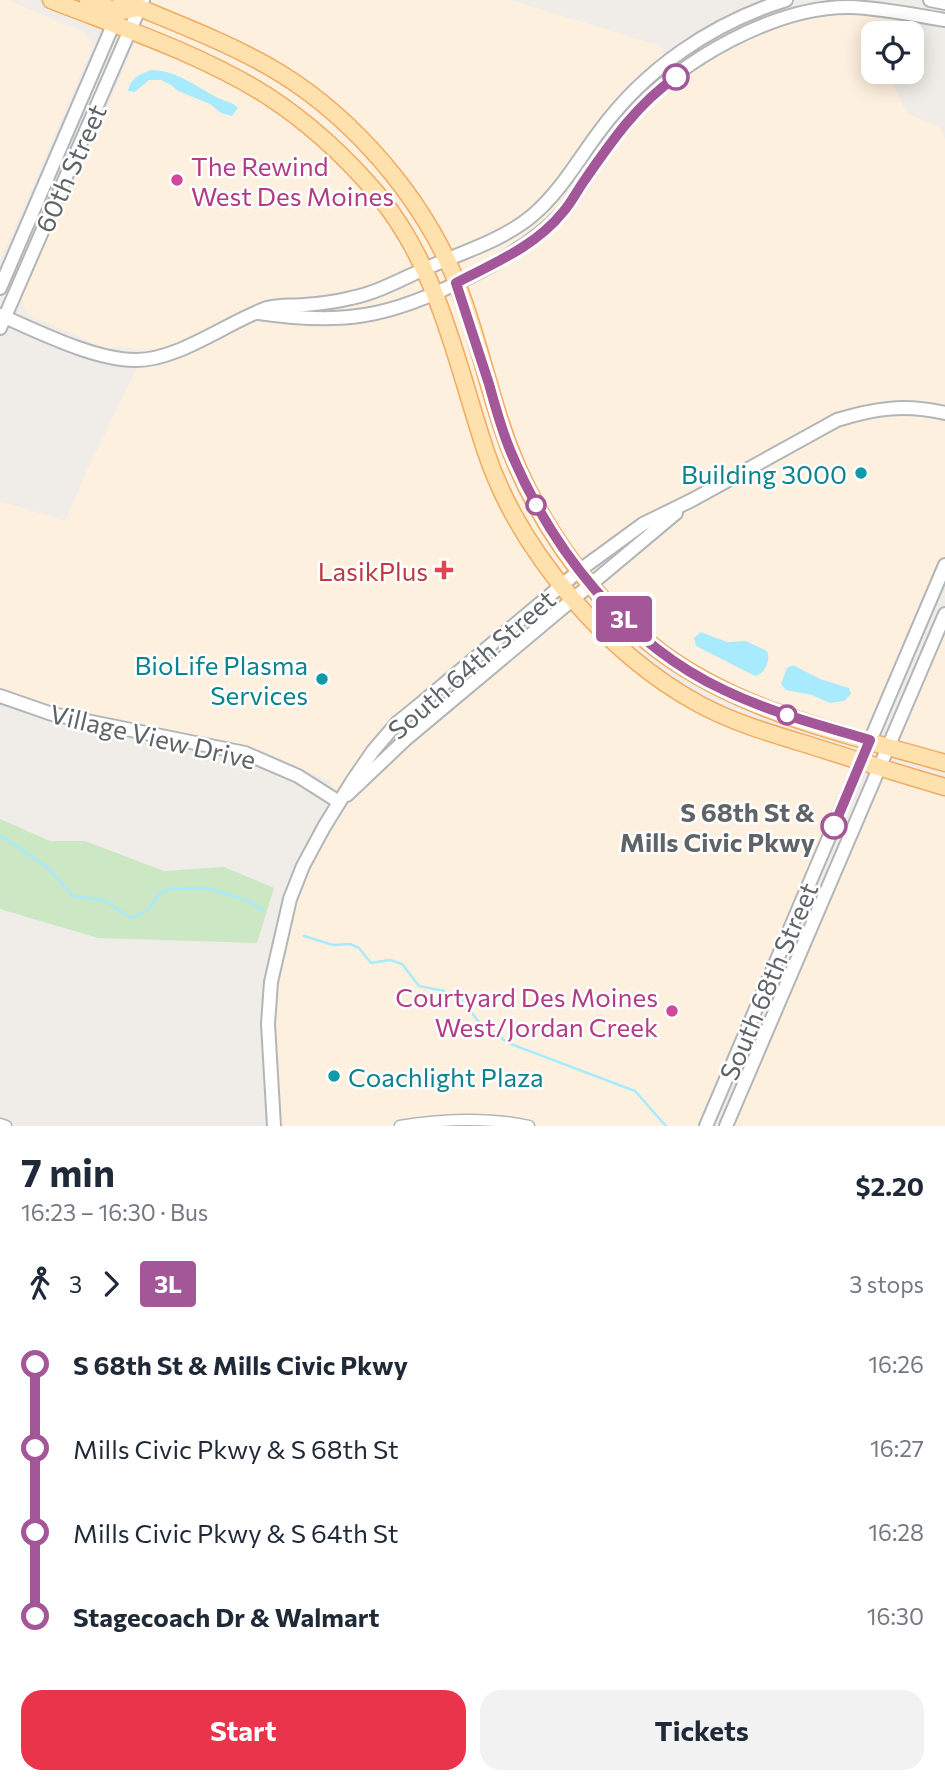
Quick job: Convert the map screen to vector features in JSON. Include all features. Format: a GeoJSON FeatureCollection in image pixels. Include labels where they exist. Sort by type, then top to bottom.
{"type":"FeatureCollection","features":[{"type":"Feature","properties":{"kind":"main road"},"geometry":{"type":"LineString","coordinates":[[51,0],[120,7],[142,4],[268,66],[326,107],[352,131],[399,184],[446,259],[509,449],[552,533],[591,583],[642,636],[707,681],[776,711],[945,763]]}},
{"type":"Feature","properties":{"kind":"main road"},"geometry":{"type":"LineString","coordinates":[[88,0],[120,7]]}},
{"type":"Feature","properties":{"kind":"main road"},"geometry":{"type":"LineString","coordinates":[[120,7],[130,32],[196,59],[265,94],[321,136],[381,199],[423,270],[445,320],[478,428],[499,485],[526,535],[573,598],[633,658],[697,703],[739,722],[945,787]]}},
{"type":"Feature","properties":{"kind":"street"},"geometry":{"type":"LineString","coordinates":[[2,320],[64,342],[131,360],[151,360],[271,307],[335,302],[370,294],[505,233],[532,216],[549,200],[599,131],[642,82],[701,38],[748,13],[786,0]]}},
{"type":"Feature","properties":{"kind":"street"},"geometry":{"type":"LineString","coordinates":[[930,0],[945,3]]}},
{"type":"Feature","properties":{"kind":"street","name":"60th Street"},"geometry":{"type":"LineString","coordinates":[[2,320],[142,4]]}},
{"type":"Feature","properties":{"kind":"street","name":"60th Street"},"geometry":{"type":"LineString","coordinates":[[0,288],[120,7]]}},
{"type":"Feature","properties":{"kind":"street"},"geometry":{"type":"LineString","coordinates":[[255,313],[337,318],[368,315],[433,293],[504,259],[563,213],[611,142],[653,93],[710,52],[778,20],[825,9],[878,9],[945,20]]}},
{"type":"Feature","properties":{"kind":"street","name":"South 64th Street"},"geometry":{"type":"LineString","coordinates":[[274,1126],[268,1024],[275,959],[290,899],[303,866],[339,802],[397,723],[580,570],[643,524],[837,420],[860,413],[900,407],[945,413]]}},
{"type":"Feature","properties":{"kind":"street","name":"South 64th Street"},"geometry":{"type":"LineString","coordinates":[[339,802],[406,739],[692,500]]}},
{"type":"Feature","properties":{"kind":"street","name":"South 68th Street"},"geometry":{"type":"LineString","coordinates":[[706,1126],[945,565]]}},
{"type":"Feature","properties":{"kind":"street","name":"South 68th Street"},"geometry":{"type":"LineString","coordinates":[[726,1126],[945,614]]}},
{"type":"Feature","properties":{"kind":"street","name":"Village View Drive"},"geometry":{"type":"LineString","coordinates":[[0,696],[52,714],[245,753],[298,776],[339,802]]}},
{"type":"Feature","properties":{"kind":"street"},"geometry":{"type":"LineString","coordinates":[[400,1126],[477,1121],[513,1122],[529,1126]]}},
{"type":"Feature","properties":{"kind":"street"},"geometry":{"type":"LineString","coordinates":[[0,1124],[6,1126]]}},
{"type":"Feature","properties":{"kind":"shaded area"},"geometry":{"type":"Polygon","coordinates":[[[0,0],[8,0],[86,33],[93,46],[0,262],[0,0]]]}},
{"type":"Feature","properties":{"kind":"shaded area"},"geometry":{"type":"Polygon","coordinates":[[[151,0],[510,0],[661,46],[667,62],[642,82],[653,93],[732,40],[825,9],[921,16],[919,21],[861,21],[861,84],[894,84],[906,113],[940,127],[945,140],[945,565],[870,740],[822,726],[684,667],[579,570],[397,723],[353,780],[574,598],[674,688],[861,762],[706,1126],[274,1126],[268,1024],[290,899],[339,802],[330,781],[260,750],[62,709],[0,689],[0,501],[65,521],[137,368],[140,350],[119,346],[106,349],[34,317],[25,310],[22,299],[51,225],[94,142],[151,0]]]}},
{"type":"Feature","properties":{"kind":"shaded area"},"geometry":{"type":"Polygon","coordinates":[[[945,614],[945,763],[889,746],[945,614]]]}},
{"type":"Feature","properties":{"kind":"shaded area"},"geometry":{"type":"Polygon","coordinates":[[[880,768],[945,787],[945,1126],[726,1126],[880,768]]]}},
{"type":"Feature","properties":{"kind":"green space"},"geometry":{"type":"Polygon","coordinates":[[[0,819],[50,841],[85,841],[164,871],[224,867],[274,888],[257,943],[98,938],[0,909],[0,819]]]}},
{"type":"Feature","properties":{"kind":"water"},"geometry":{"type":"Polygon","coordinates":[[[151,70],[178,76],[238,108],[232,116],[221,113],[210,104],[178,91],[161,80],[149,80],[135,92],[128,91],[133,80],[151,70]]]}},
{"type":"Feature","properties":{"kind":"water"},"geometry":{"type":"Polygon","coordinates":[[[701,632],[727,642],[746,641],[767,651],[768,658],[762,673],[755,676],[696,646],[694,638],[701,632]]]}},
{"type":"Feature","properties":{"kind":"water"},"geometry":{"type":"Polygon","coordinates":[[[793,665],[820,679],[849,688],[851,694],[844,701],[830,703],[812,695],[786,690],[781,684],[787,668],[793,665]]]}},
{"type":"Feature","properties":{"kind":"waterway"},"geometry":{"type":"LineString","coordinates":[[0,835],[47,867],[73,896],[103,900],[132,918],[148,910],[160,893],[169,889],[207,888],[249,901],[263,911]]}},
{"type":"Feature","properties":{"kind":"waterway"},"geometry":{"type":"LineString","coordinates":[[304,936],[333,945],[350,944],[359,948],[371,963],[390,960],[402,964],[419,986],[444,991],[465,1003],[478,1021],[508,1043],[635,1091],[666,1126]]}},
{"type":"Feature","properties":{"kind":"bus line","name":"3L"},"geometry":{"type":"LineString","coordinates":[[676,77],[653,93],[632,116],[563,213],[523,248],[456,283],[509,449],[552,533],[599,592],[623,618],[662,652],[723,690],[822,726],[870,740],[834,826]]}},
{"type":"Feature","properties":{"kind":"place","name":"The Rewind West Des Moines"},"geometry":{"type":"Point","coordinates":[177,180]}},
{"type":"Feature","properties":{"kind":"place","name":"Building 3000"},"geometry":{"type":"Point","coordinates":[861,473]}},
{"type":"Feature","properties":{"kind":"place","name":"LasikPlus"},"geometry":{"type":"Point","coordinates":[444,570]}},
{"type":"Feature","properties":{"kind":"place","name":"BioLife Plasma Services"},"geometry":{"type":"Point","coordinates":[322,679]}},
{"type":"Feature","properties":{"kind":"place","name":"S 68th St & Mills Civic Pkwy"},"geometry":{"type":"Point","coordinates":[834,826]}},
{"type":"Feature","properties":{"kind":"place","name":"Courtyard Des Moines West/Jordan Creek"},"geometry":{"type":"Point","coordinates":[672,1011]}},
{"type":"Feature","properties":{"kind":"place","name":"Coachlight Plaza"},"geometry":{"type":"Point","coordinates":[334,1076]}}]}
